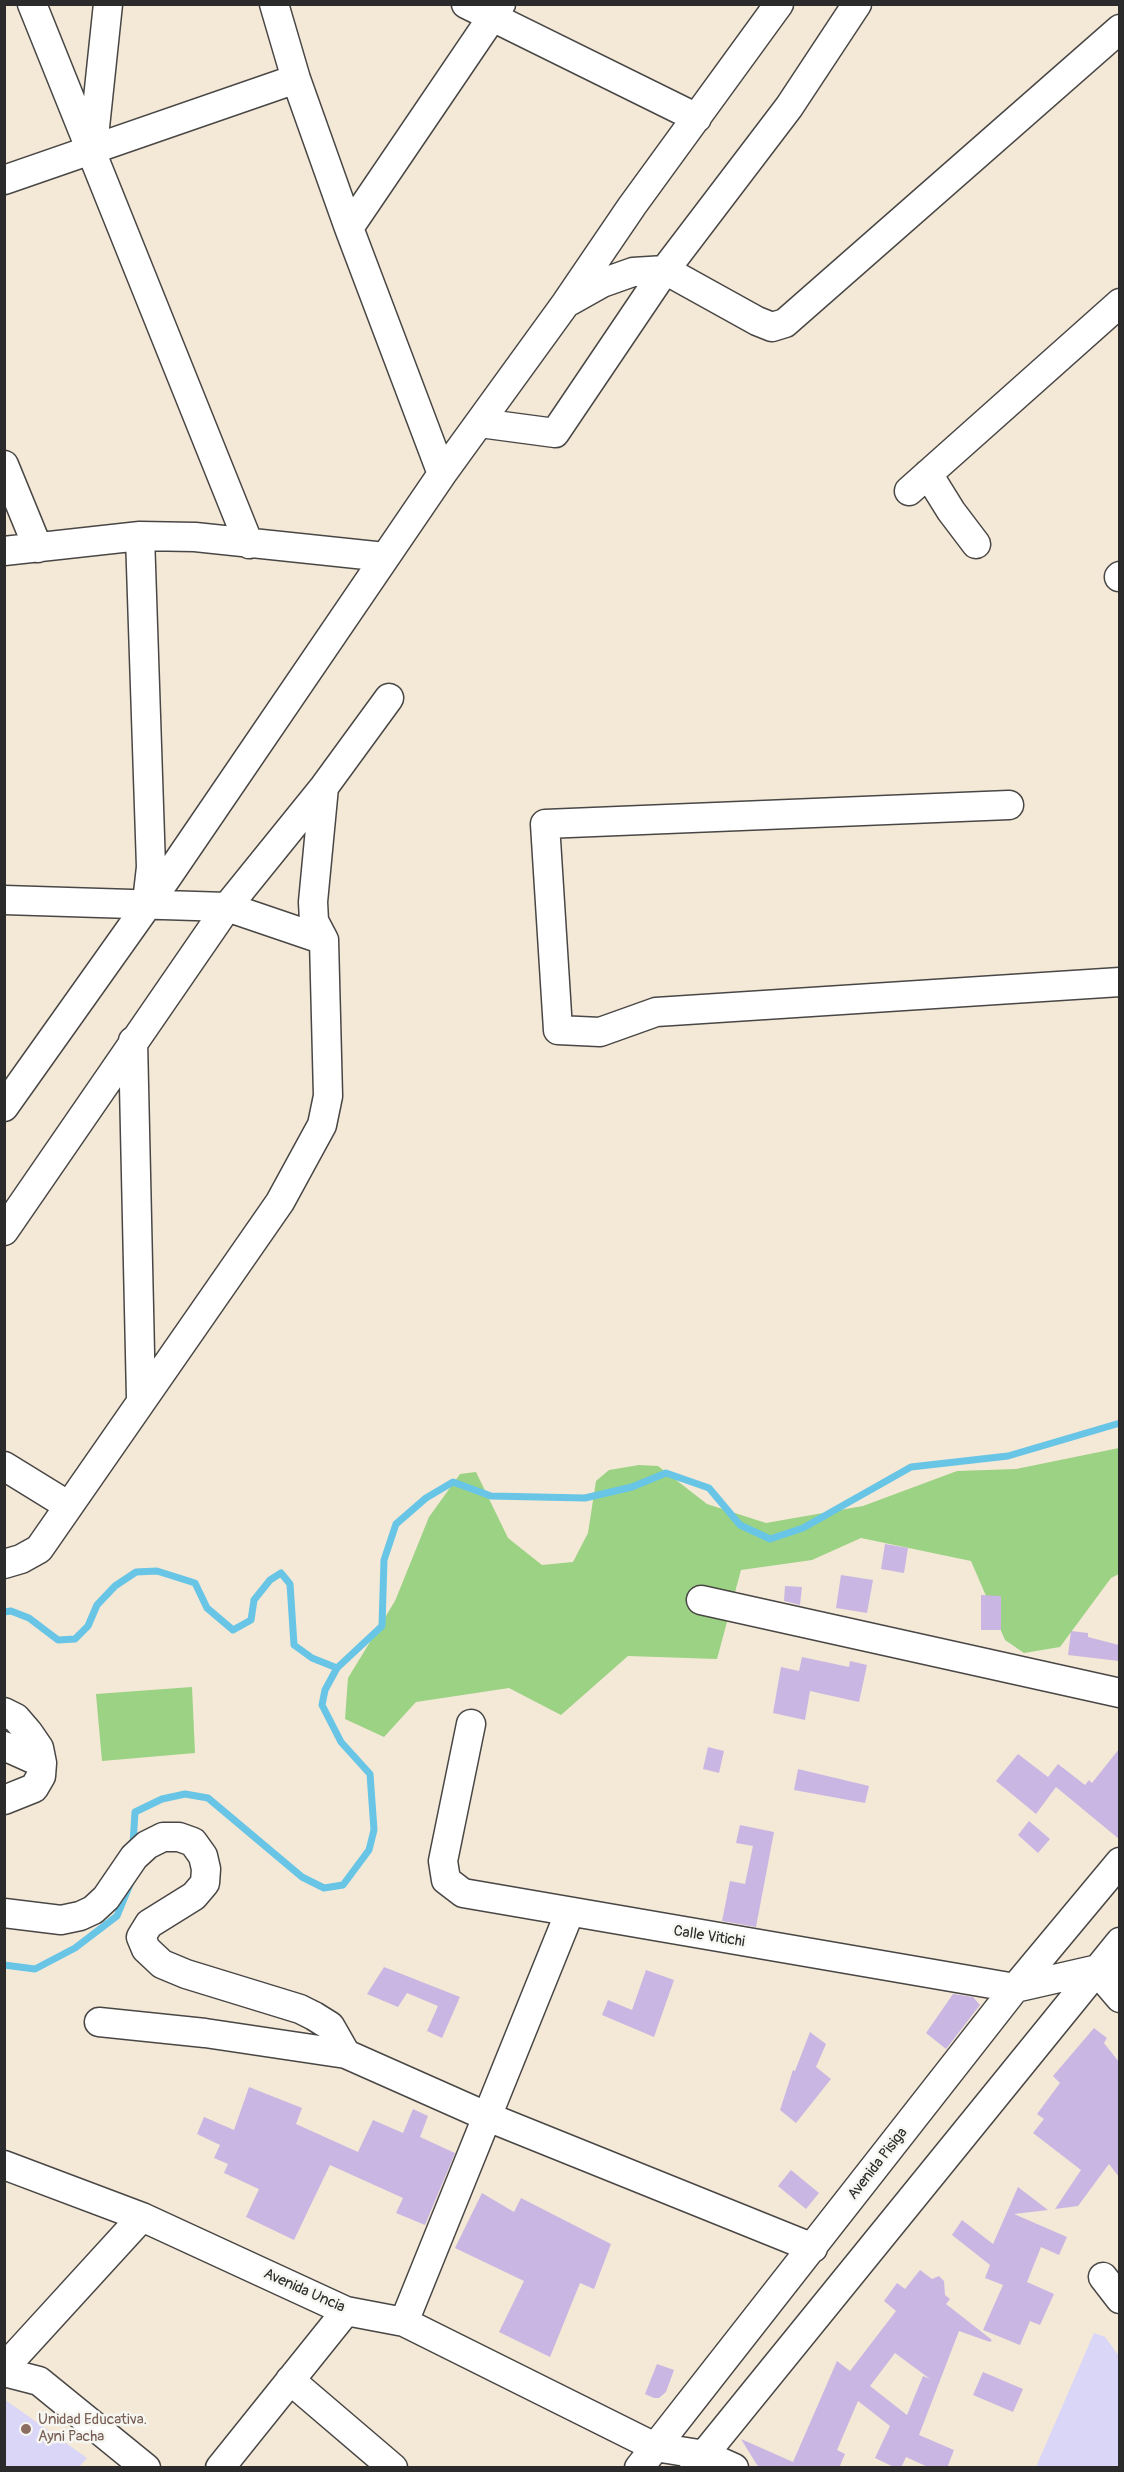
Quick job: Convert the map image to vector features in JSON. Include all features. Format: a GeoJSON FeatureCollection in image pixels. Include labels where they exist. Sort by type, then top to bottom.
{"type":"FeatureCollection","features":[{"type":"Feature","properties":{"kind":"street"},"geometry":{"type":"LineString","coordinates":[[32,4],[249,543]]}},
{"type":"Feature","properties":{"kind":"street"},"geometry":{"type":"LineString","coordinates":[[92,150],[108,4]]}},
{"type":"Feature","properties":{"kind":"street"},"geometry":{"type":"LineString","coordinates":[[274,4],[296,79],[442,474]]}},
{"type":"Feature","properties":{"kind":"street"},"geometry":{"type":"LineString","coordinates":[[466,4],[497,10],[697,118]]}},
{"type":"Feature","properties":{"kind":"street"},"geometry":{"type":"LineString","coordinates":[[4,1107],[168,876],[442,474],[779,4]]}},
{"type":"Feature","properties":{"kind":"street"},"geometry":{"type":"LineString","coordinates":[[480,423],[555,433],[665,270],[789,107],[856,4]]}},
{"type":"Feature","properties":{"kind":"street"},"geometry":{"type":"LineString","coordinates":[[350,228],[497,10]]}},
{"type":"Feature","properties":{"kind":"street"},"geometry":{"type":"LineString","coordinates":[[566,303],[602,283],[633,272],[665,270],[757,321],[772,327],[786,323],[1119,29]]}},
{"type":"Feature","properties":{"kind":"street"},"geometry":{"type":"LineString","coordinates":[[4,180],[296,79]]}},
{"type":"Feature","properties":{"kind":"street"},"geometry":{"type":"LineString","coordinates":[[976,544],[951,511],[919,483],[1119,303]]}},
{"type":"Feature","properties":{"kind":"street"},"geometry":{"type":"LineString","coordinates":[[4,465],[38,548]]}},
{"type":"Feature","properties":{"kind":"street"},"geometry":{"type":"LineString","coordinates":[[140,536],[152,867],[147,903]]}},
{"type":"Feature","properties":{"kind":"street"},"geometry":{"type":"LineString","coordinates":[[4,551],[140,536],[195,537],[385,557]]}},
{"type":"Feature","properties":{"kind":"street"},"geometry":{"type":"LineString","coordinates":[[4,1231],[227,907],[324,788],[388,698]]}},
{"type":"Feature","properties":{"kind":"street"},"geometry":{"type":"LineString","coordinates":[[4,1564],[21,1559],[39,1549],[141,1398],[280,1202],[322,1125],[328,1096],[324,940],[314,921],[313,902],[324,788]]}},
{"type":"Feature","properties":{"kind":"street"},"geometry":{"type":"LineString","coordinates":[[1009,805],[545,824],[558,1030],[600,1032],[656,1012],[1119,982]]}},
{"type":"Feature","properties":{"kind":"street"},"geometry":{"type":"LineString","coordinates":[[4,900],[227,907],[324,940]]}},
{"type":"Feature","properties":{"kind":"street"},"geometry":{"type":"LineString","coordinates":[[133,1041],[141,1398]]}},
{"type":"Feature","properties":{"kind":"street"},"geometry":{"type":"LineString","coordinates":[[4,1466],[69,1506]]}},
{"type":"Feature","properties":{"kind":"street"},"geometry":{"type":"LineString","coordinates":[[701,1600],[1119,1693]]}},
{"type":"Feature","properties":{"kind":"street"},"geometry":{"type":"LineString","coordinates":[[4,1712],[16,1718],[28,1732],[39,1748],[42,1763],[41,1776],[34,1788],[4,1800]]}},
{"type":"Feature","properties":{"kind":"street","name":"Calle Vitichi"},"geometry":{"type":"LineString","coordinates":[[471,1724],[443,1861],[446,1880],[463,1893],[568,1914],[1015,1988],[1108,1967]]}},
{"type":"Feature","properties":{"kind":"street"},"geometry":{"type":"LineString","coordinates":[[4,1746],[42,1763]]}},
{"type":"Feature","properties":{"kind":"street"},"geometry":{"type":"LineString","coordinates":[[4,1913],[61,1920],[80,1916],[93,1910],[106,1898],[134,1857],[147,1845],[163,1837],[179,1837],[193,1842],[203,1856],[206,1869],[205,1883],[194,1896],[149,1924],[141,1937],[146,1949],[162,1964],[186,1974],[300,2009],[314,2016],[330,2026],[346,2054]]}},
{"type":"Feature","properties":{"kind":"street","name":"Avenida Pisiga"},"geometry":{"type":"LineString","coordinates":[[647,2457],[1015,1988],[1119,1862]]}},
{"type":"Feature","properties":{"kind":"street"},"geometry":{"type":"LineString","coordinates":[[404,2322],[568,1914]]}},
{"type":"Feature","properties":{"kind":"street"},"geometry":{"type":"LineString","coordinates":[[700,2461],[1108,1967],[1119,1942]]}},
{"type":"Feature","properties":{"kind":"street"},"geometry":{"type":"LineString","coordinates":[[1108,1967],[1119,1998]]}},
{"type":"Feature","properties":{"kind":"street"},"geometry":{"type":"LineString","coordinates":[[99,2022],[194,2032],[346,2054],[488,2117],[813,2248]]}},
{"type":"Feature","properties":{"kind":"street","name":"Avenida Uncia"},"geometry":{"type":"LineString","coordinates":[[4,2165],[142,2217],[346,2311],[404,2322],[647,2457],[700,2461],[734,2468]]}},
{"type":"Feature","properties":{"kind":"street"},"geometry":{"type":"LineString","coordinates":[[142,2217],[4,2370],[39,2381],[146,2468]]}},
{"type":"Feature","properties":{"kind":"street"},"geometry":{"type":"LineString","coordinates":[[220,2468],[346,2311]]}},
{"type":"Feature","properties":{"kind":"street"},"geometry":{"type":"LineString","coordinates":[[290,2380],[393,2468]]}},
{"type":"Feature","properties":{"kind":"street"},"geometry":{"type":"LineString","coordinates":[[647,2457],[678,2468]]}},
{"type":"Feature","properties":{"kind":"shaded area"},"geometry":{"type":"Polygon","coordinates":[[[1094,2333],[1105,2337],[1119,2356],[1119,2467],[1036,2467],[1094,2333]]]}},
{"type":"Feature","properties":{"kind":"shaded area","name":"Unidad Educativa. Ayni Pacha"},"geometry":{"type":"Polygon","coordinates":[[[4,2399],[87,2458],[79,2467],[5,2467],[4,2399]]]}},
{"type":"Feature","properties":{"kind":"green space"},"geometry":{"type":"Polygon","coordinates":[[[1119,1448],[1119,1574],[1111,1578],[1060,1647],[1024,1653],[1005,1640],[971,1561],[861,1538],[812,1560],[741,1570],[717,1659],[628,1656],[561,1715],[509,1688],[416,1702],[384,1737],[345,1719],[348,1678],[395,1601],[429,1517],[460,1474],[476,1472],[508,1538],[542,1565],[573,1562],[588,1533],[596,1481],[609,1470],[639,1465],[658,1466],[707,1504],[766,1523],[863,1506],[957,1471],[1016,1469],[1119,1448]]]}},
{"type":"Feature","properties":{"kind":"green space"},"geometry":{"type":"Polygon","coordinates":[[[192,1687],[195,1753],[102,1761],[96,1694],[192,1687]]]}},
{"type":"Feature","properties":{"kind":"building"},"geometry":{"type":"Polygon","coordinates":[[[885,1544],[908,1548],[904,1573],[881,1569],[885,1544]]]}},
{"type":"Feature","properties":{"kind":"building"},"geometry":{"type":"Polygon","coordinates":[[[841,1575],[873,1580],[867,1613],[836,1608],[841,1575]]]}},
{"type":"Feature","properties":{"kind":"building"},"geometry":{"type":"Polygon","coordinates":[[[785,1586],[802,1587],[800,1605],[784,1601],[785,1586]]]}},
{"type":"Feature","properties":{"kind":"building"},"geometry":{"type":"Polygon","coordinates":[[[981,1595],[1001,1596],[1001,1630],[981,1630],[981,1595]]]}},
{"type":"Feature","properties":{"kind":"building"},"geometry":{"type":"Polygon","coordinates":[[[1071,1631],[1088,1633],[1088,1637],[1119,1645],[1119,1661],[1068,1655],[1071,1631]]]}},
{"type":"Feature","properties":{"kind":"building"},"geometry":{"type":"Polygon","coordinates":[[[802,1657],[849,1667],[850,1661],[867,1665],[859,1702],[810,1691],[805,1720],[773,1713],[781,1667],[799,1671],[802,1657]]]}},
{"type":"Feature","properties":{"kind":"building"},"geometry":{"type":"Polygon","coordinates":[[[708,1747],[724,1751],[719,1773],[703,1769],[708,1747]]]}},
{"type":"Feature","properties":{"kind":"building"},"geometry":{"type":"Polygon","coordinates":[[[1119,1749],[1119,1839],[1056,1787],[1036,1814],[996,1781],[1018,1754],[1048,1777],[1058,1764],[1085,1785],[1089,1780],[1092,1783],[1119,1749]]]}},
{"type":"Feature","properties":{"kind":"building"},"geometry":{"type":"Polygon","coordinates":[[[798,1769],[869,1786],[865,1803],[794,1790],[798,1769]]]}},
{"type":"Feature","properties":{"kind":"building"},"geometry":{"type":"Polygon","coordinates":[[[1029,1821],[1050,1839],[1038,1853],[1018,1835],[1029,1821]]]}},
{"type":"Feature","properties":{"kind":"building"},"geometry":{"type":"Polygon","coordinates":[[[740,1825],[774,1832],[756,1927],[722,1921],[730,1881],[745,1884],[753,1846],[736,1843],[740,1825]]]}},
{"type":"Feature","properties":{"kind":"building"},"geometry":{"type":"Polygon","coordinates":[[[384,1967],[460,1997],[442,2038],[427,2031],[438,2006],[407,1993],[398,2007],[367,1994],[384,1967]]]}},
{"type":"Feature","properties":{"kind":"building"},"geometry":{"type":"Polygon","coordinates":[[[646,1970],[674,1980],[654,2037],[602,2015],[608,2000],[632,2010],[646,1970]]]}},
{"type":"Feature","properties":{"kind":"building"},"geometry":{"type":"Polygon","coordinates":[[[953,1994],[973,1997],[980,2005],[946,2049],[926,2033],[953,1994]]]}},
{"type":"Feature","properties":{"kind":"building"},"geometry":{"type":"Polygon","coordinates":[[[1094,2028],[1107,2038],[1104,2043],[1119,2062],[1119,2177],[1109,2164],[1078,2206],[1055,2209],[1081,2170],[1033,2133],[1044,2119],[1037,2114],[1060,2083],[1053,2076],[1094,2028]]]}},
{"type":"Feature","properties":{"kind":"building"},"geometry":{"type":"Polygon","coordinates":[[[810,2032],[826,2044],[816,2067],[831,2079],[796,2123],[780,2110],[793,2070],[795,2071],[810,2032]]]}},
{"type":"Feature","properties":{"kind":"building"},"geometry":{"type":"Polygon","coordinates":[[[249,2087],[302,2108],[296,2124],[358,2152],[373,2120],[403,2133],[413,2109],[428,2116],[420,2137],[455,2153],[425,2225],[396,2213],[403,2198],[330,2165],[294,2240],[246,2217],[259,2189],[224,2173],[228,2164],[214,2158],[220,2145],[197,2134],[204,2117],[234,2130],[249,2087]]]}},
{"type":"Feature","properties":{"kind":"building"},"geometry":{"type":"Polygon","coordinates":[[[791,2170],[819,2193],[806,2209],[778,2186],[791,2170]]]}},
{"type":"Feature","properties":{"kind":"building"},"geometry":{"type":"Polygon","coordinates":[[[1018,2187],[1048,2210],[1014,2214],[1067,2237],[1059,2255],[1041,2247],[1027,2282],[1054,2294],[1040,2325],[1030,2321],[1020,2345],[983,2330],[1003,2285],[985,2278],[990,2265],[952,2235],[962,2220],[993,2244],[1018,2187]]]}},
{"type":"Feature","properties":{"kind":"building"},"geometry":{"type":"Polygon","coordinates":[[[482,2193],[514,2212],[521,2198],[611,2244],[594,2289],[580,2283],[550,2357],[499,2332],[524,2281],[455,2248],[482,2193]]]}},
{"type":"Feature","properties":{"kind":"building"},"geometry":{"type":"Polygon","coordinates":[[[920,2270],[932,2279],[939,2276],[944,2281],[945,2295],[950,2299],[946,2304],[992,2340],[990,2342],[959,2331],[919,2435],[954,2450],[947,2468],[930,2468],[906,2457],[901,2468],[896,2468],[875,2458],[890,2426],[858,2401],[837,2450],[845,2454],[839,2468],[762,2468],[757,2465],[741,2439],[793,2462],[837,2361],[850,2371],[896,2311],[884,2301],[897,2283],[905,2289],[920,2270]],[[895,2353],[870,2386],[907,2415],[923,2376],[930,2379],[895,2353]]]}},
{"type":"Feature","properties":{"kind":"building"},"geometry":{"type":"Polygon","coordinates":[[[657,2364],[674,2370],[666,2392],[659,2398],[654,2398],[645,2394],[657,2364]]]}},
{"type":"Feature","properties":{"kind":"building"},"geometry":{"type":"Polygon","coordinates":[[[983,2372],[1023,2389],[1013,2412],[973,2395],[983,2372]]]}},
{"type":"Feature","properties":{"kind":"waterway"},"geometry":{"type":"LineString","coordinates":[[133,1844],[135,1812],[162,1799],[185,1794],[208,1798],[302,1877],[324,1888],[343,1885],[369,1850],[374,1830],[370,1774],[341,1742],[322,1705],[325,1690],[337,1668],[382,1626],[384,1560],[396,1524],[426,1498],[453,1482],[491,1496],[585,1498],[632,1487],[666,1473],[709,1488],[740,1525],[770,1539],[803,1528],[911,1467],[1008,1456],[1120,1423]]}},
{"type":"Feature","properties":{"kind":"waterway"},"geometry":{"type":"LineString","coordinates":[[4,1612],[11,1611],[29,1618],[58,1640],[75,1639],[88,1626],[97,1605],[115,1586],[136,1572],[157,1571],[195,1583],[207,1608],[233,1630],[251,1620],[254,1600],[270,1580],[281,1573],[290,1584],[294,1645],[312,1658],[337,1668]]}},
{"type":"Feature","properties":{"kind":"waterway"},"geometry":{"type":"LineString","coordinates":[[4,1965],[35,1969],[75,1948],[117,1916],[131,1882]]}},
{"type":"Feature","properties":{"kind":"place","name":"Unidad Educativa. Ayni Pacha"},"geometry":{"type":"Point","coordinates":[26,2429]}}]}
